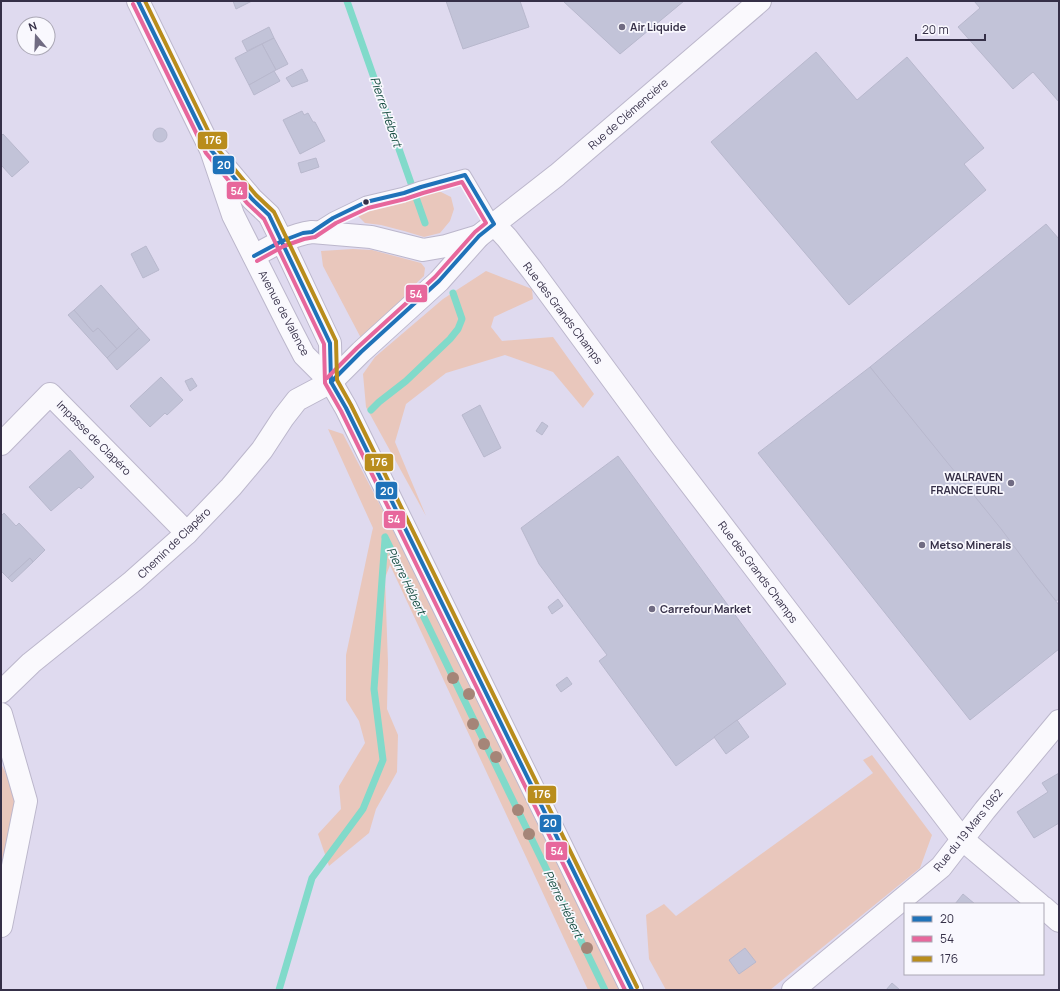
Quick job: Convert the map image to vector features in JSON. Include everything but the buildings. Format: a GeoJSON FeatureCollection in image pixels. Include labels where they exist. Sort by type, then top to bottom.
{"type":"FeatureCollection","features":[{"type":"Feature","properties":{"kind":"street","name":"Avenue de Valence"},"geometry":{"type":"LineString","coordinates":[[138,1],[211,150],[233,215],[304,355],[331,382],[346,408],[632,990]]}},
{"type":"Feature","properties":{"kind":"street","name":"Rue de Clémencière"},"geometry":{"type":"LineString","coordinates":[[487,230],[558,175],[760,1]]}},
{"type":"Feature","properties":{"kind":"street","name":"Avenue de Valence"},"geometry":{"type":"LineString","coordinates":[[211,150],[252,199],[269,215],[282,240],[330,343],[331,382]]}},
{"type":"Feature","properties":{"kind":"street"},"geometry":{"type":"LineString","coordinates":[[254,256],[282,240],[303,233],[312,232],[371,238],[423,250],[446,246],[487,230]]}},
{"type":"Feature","properties":{"kind":"street","name":"Chemin de Clapéro"},"geometry":{"type":"LineString","coordinates":[[1,692],[32,663],[133,581],[187,533],[231,487],[262,450],[297,400],[331,382],[361,352],[439,281],[487,230]]}},
{"type":"Feature","properties":{"kind":"street","name":"Rue des Grands Champs"},"geometry":{"type":"LineString","coordinates":[[487,230],[507,238],[532,270],[663,448],[962,839],[1038,903]]}},
{"type":"Feature","properties":{"kind":"street"},"geometry":{"type":"LineString","coordinates":[[423,250],[432,257],[437,265],[439,281]]}},
{"type":"Feature","properties":{"kind":"street","name":"Impasse de Clapéro"},"geometry":{"type":"LineString","coordinates":[[1,444],[50,394],[187,533]]}},
{"type":"Feature","properties":{"kind":"street"},"geometry":{"type":"LineString","coordinates":[[1,714],[26,802],[1,926]]}},
{"type":"Feature","properties":{"kind":"street","name":"Rue du 19 Mars 1962"},"geometry":{"type":"LineString","coordinates":[[794,990],[941,867],[984,810],[1059,721]]}},
{"type":"Feature","properties":{"kind":"street"},"geometry":{"type":"LineString","coordinates":[[1044,908],[1059,921]]}},
{"type":"Feature","properties":{"kind":"lane"},"geometry":{"type":"LineString","coordinates":[[312,232],[333,218],[366,202],[404,193],[465,175],[487,230]]}},
{"type":"Feature","properties":{"kind":"shaded area"},"geometry":{"type":"Polygon","coordinates":[[[427,192],[441,192],[451,197],[454,209],[450,221],[440,233],[424,237],[381,225],[365,223],[356,214],[427,192]]]}},
{"type":"Feature","properties":{"kind":"shaded area"},"geometry":{"type":"Polygon","coordinates":[[[353,249],[372,250],[421,263],[425,268],[424,276],[409,290],[389,320],[362,340],[323,266],[321,251],[353,249]]]}},
{"type":"Feature","properties":{"kind":"shaded area"},"geometry":{"type":"Polygon","coordinates":[[[486,271],[532,289],[533,299],[494,317],[491,327],[502,341],[553,337],[594,394],[583,408],[553,372],[505,355],[446,373],[406,404],[395,442],[426,516],[366,407],[363,374],[375,357],[443,299],[486,271]]]}},
{"type":"Feature","properties":{"kind":"shaded area"},"geometry":{"type":"Polygon","coordinates":[[[328,429],[343,434],[395,534],[619,990],[588,990],[390,565],[385,578],[388,663],[387,709],[398,735],[397,772],[376,809],[369,833],[329,866],[318,834],[341,809],[339,786],[365,743],[359,721],[346,700],[346,655],[373,528],[328,429]]]}},
{"type":"Feature","properties":{"kind":"shaded area"},"geometry":{"type":"Polygon","coordinates":[[[872,755],[932,835],[920,868],[770,990],[666,990],[649,959],[646,915],[664,904],[676,916],[873,773],[863,760],[872,755]]]}},
{"type":"Feature","properties":{"kind":"shaded area"},"geometry":{"type":"Polygon","coordinates":[[[1,764],[17,794],[1,878],[1,764]]]}},
{"type":"Feature","properties":{"kind":"waterway","name":"Pierre Hébert"},"geometry":{"type":"LineString","coordinates":[[347,1],[425,223]]}},
{"type":"Feature","properties":{"kind":"waterway","name":"Pierre Hébert"},"geometry":{"type":"LineString","coordinates":[[371,410],[406,381],[450,339],[458,329],[462,319],[453,293]]}},
{"type":"Feature","properties":{"kind":"waterway","name":"Pierre Hébert"},"geometry":{"type":"LineString","coordinates":[[385,537],[605,990]]}},
{"type":"Feature","properties":{"kind":"waterway","name":"Pierre Hébert"},"geometry":{"type":"LineString","coordinates":[[279,990],[312,878],[363,809],[383,760],[374,689],[385,539]]}},
{"type":"Feature","properties":{"kind":"transit line","name":"20"},"geometry":{"type":"LineString","coordinates":[[138,1],[211,150],[252,199],[269,215],[330,343],[331,382],[346,408],[632,990]]}},
{"type":"Feature","properties":{"kind":"transit line","name":"176"},"geometry":{"type":"LineString","coordinates":[[145,1],[216,147],[256,195],[274,212],[336,341],[337,380],[351,405],[637,987]]}},
{"type":"Feature","properties":{"kind":"transit line","name":"54"},"geometry":{"type":"LineString","coordinates":[[133,4],[206,153],[247,203],[264,219],[324,344],[325,383],[341,411],[625,990]]}},
{"type":"Feature","properties":{"kind":"transit line","name":"20"},"geometry":{"type":"LineString","coordinates":[[254,256],[282,241],[303,233],[312,232],[333,218],[366,202],[404,193],[465,175],[494,224],[479,236],[439,281],[361,352],[331,382]]}},
{"type":"Feature","properties":{"kind":"transit line","name":"54"},"geometry":{"type":"LineString","coordinates":[[257,261],[284,246],[315,237],[336,223],[368,208],[462,182],[486,223],[475,232],[435,277],[357,348],[327,378]]}},
{"type":"Feature","properties":{"kind":"place","name":"Air Liquide"},"geometry":{"type":"Point","coordinates":[622,27]}},
{"type":"Feature","properties":{"kind":"place","name":"WALRAVEN FRANCE EURL"},"geometry":{"type":"Point","coordinates":[1011,483]}},
{"type":"Feature","properties":{"kind":"place","name":"Metso Minerals"},"geometry":{"type":"Point","coordinates":[922,545]}},
{"type":"Feature","properties":{"kind":"place","name":"Carrefour Market"},"geometry":{"type":"Point","coordinates":[652,609]}}]}
